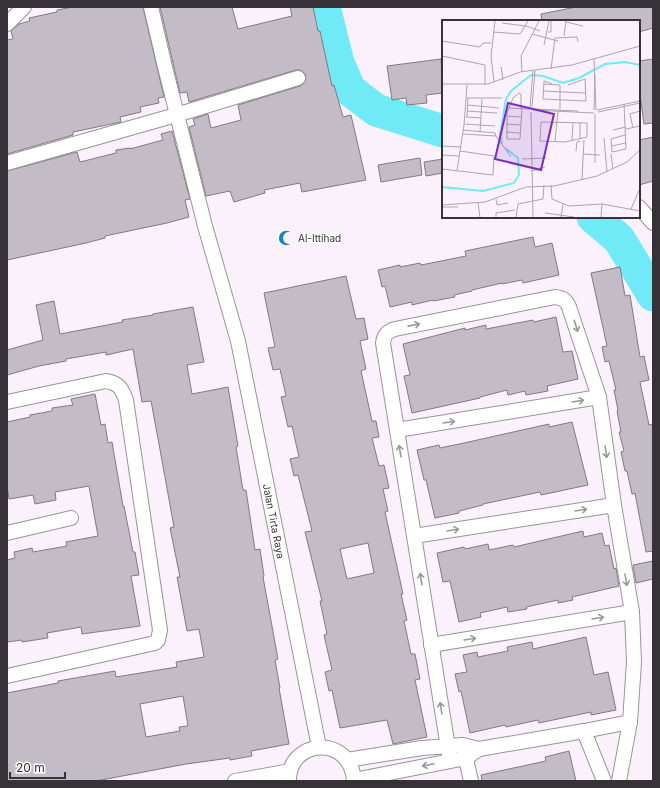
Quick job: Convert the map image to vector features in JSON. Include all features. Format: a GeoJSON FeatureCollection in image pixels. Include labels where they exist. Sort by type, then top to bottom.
{"type":"FeatureCollection","features":[{"type":"Feature","properties":{"kind":"street"},"geometry":{"type":"LineString","coordinates":[[7,24],[24,7]]}},
{"type":"Feature","properties":{"kind":"street","name":"Jalan Tirta Raya"},"geometry":{"type":"LineString","coordinates":[[151,7],[176,115],[205,226],[238,340],[319,747]]}},
{"type":"Feature","properties":{"kind":"street"},"geometry":{"type":"LineString","coordinates":[[7,163],[46,153],[298,78]]}},
{"type":"Feature","properties":{"kind":"street"},"geometry":{"type":"LineString","coordinates":[[640,208],[653,223]]}},
{"type":"Feature","properties":{"kind":"street"},"geometry":{"type":"LineString","coordinates":[[450,760],[383,343],[386,334],[395,328],[555,297],[564,299],[570,307],[599,397],[614,504],[632,612],[634,662],[630,722],[619,781]]}},
{"type":"Feature","properties":{"kind":"street"},"geometry":{"type":"LineString","coordinates":[[7,402],[106,381],[114,382],[122,390],[126,400],[160,630],[158,640],[155,643],[7,676]]}},
{"type":"Feature","properties":{"kind":"street"},"geometry":{"type":"LineString","coordinates":[[397,430],[599,397]]}},
{"type":"Feature","properties":{"kind":"street"},"geometry":{"type":"LineString","coordinates":[[414,536],[614,504]]}},
{"type":"Feature","properties":{"kind":"street"},"geometry":{"type":"LineString","coordinates":[[7,533],[71,518]]}},
{"type":"Feature","properties":{"kind":"street"},"geometry":{"type":"LineString","coordinates":[[431,645],[632,612]]}},
{"type":"Feature","properties":{"kind":"street"},"geometry":{"type":"LineString","coordinates":[[235,781],[290,776],[294,762],[301,754],[309,749],[319,747],[330,748],[340,752],[348,760],[354,781],[450,760],[465,751],[630,722]]}},
{"type":"Feature","properties":{"kind":"street"},"geometry":{"type":"LineString","coordinates":[[584,731],[604,781]]}},
{"type":"Feature","properties":{"kind":"street"},"geometry":{"type":"LineString","coordinates":[[348,760],[422,748],[447,746],[465,751]]}},
{"type":"Feature","properties":{"kind":"street"},"geometry":{"type":"LineString","coordinates":[[465,751],[471,781]]}},
{"type":"Feature","properties":{"kind":"building"},"geometry":{"type":"Polygon","coordinates":[[[73,7],[143,7],[164,97],[158,98],[159,103],[140,107],[141,112],[120,117],[121,122],[73,132],[73,135],[7,154],[7,40],[13,39],[11,31],[19,24],[30,21],[29,18],[73,7]]]}},
{"type":"Feature","properties":{"kind":"building"},"geometry":{"type":"Polygon","coordinates":[[[160,7],[232,7],[238,29],[292,16],[290,7],[313,7],[332,86],[334,85],[343,117],[351,115],[366,180],[302,192],[300,183],[264,190],[265,193],[234,202],[230,191],[206,196],[189,127],[195,125],[193,119],[208,114],[211,128],[241,120],[238,105],[300,86],[304,83],[306,76],[300,70],[296,70],[189,102],[187,92],[180,93],[160,7]]]}},
{"type":"Feature","properties":{"kind":"building"},"geometry":{"type":"Polygon","coordinates":[[[576,7],[653,7],[653,28],[640,32],[640,20],[542,20],[541,14],[576,7]]]}},
{"type":"Feature","properties":{"kind":"building"},"geometry":{"type":"Polygon","coordinates":[[[441,59],[442,93],[426,95],[427,103],[407,105],[406,98],[392,100],[387,66],[441,59]]]}},
{"type":"Feature","properties":{"kind":"building"},"geometry":{"type":"Polygon","coordinates":[[[653,59],[653,123],[644,124],[640,95],[640,61],[653,59]]]}},
{"type":"Feature","properties":{"kind":"building"},"geometry":{"type":"Polygon","coordinates":[[[172,131],[190,199],[185,200],[189,217],[105,236],[105,238],[86,243],[7,260],[7,171],[77,152],[80,162],[116,153],[116,150],[130,149],[163,140],[161,134],[172,131]]]}},
{"type":"Feature","properties":{"kind":"building"},"geometry":{"type":"Polygon","coordinates":[[[653,137],[653,181],[640,185],[640,140],[653,137]]]}},
{"type":"Feature","properties":{"kind":"building"},"geometry":{"type":"Polygon","coordinates":[[[420,158],[422,175],[381,182],[378,165],[420,158]]]}},
{"type":"Feature","properties":{"kind":"building"},"geometry":{"type":"Polygon","coordinates":[[[442,159],[442,173],[426,176],[424,162],[442,159]]]}},
{"type":"Feature","properties":{"kind":"building"},"geometry":{"type":"Polygon","coordinates":[[[533,237],[535,247],[552,243],[559,275],[523,283],[522,280],[502,283],[454,295],[455,297],[412,305],[412,302],[390,307],[385,286],[382,287],[378,270],[400,265],[400,267],[420,263],[421,265],[466,256],[465,251],[533,237]]]}},
{"type":"Feature","properties":{"kind":"building"},"geometry":{"type":"Polygon","coordinates":[[[620,267],[625,296],[630,295],[640,357],[644,356],[649,380],[640,382],[649,425],[653,424],[653,551],[646,552],[635,493],[632,494],[621,452],[624,451],[619,432],[621,432],[614,390],[616,390],[609,361],[605,362],[602,347],[607,346],[591,273],[620,267]]]}},
{"type":"Feature","properties":{"kind":"building"},"geometry":{"type":"Polygon","coordinates":[[[346,276],[356,319],[364,318],[368,339],[360,341],[366,369],[361,371],[372,421],[376,421],[379,437],[372,438],[379,466],[384,465],[389,488],[383,489],[388,511],[385,512],[403,594],[401,594],[407,620],[404,621],[411,654],[415,654],[420,679],[415,680],[427,737],[393,744],[387,720],[340,728],[332,690],[329,691],[325,672],[332,670],[324,635],[327,634],[320,601],[322,601],[305,532],[312,531],[298,475],[294,476],[290,459],[299,457],[292,426],[288,427],[281,397],[286,396],[280,369],[273,370],[268,348],[275,347],[264,293],[346,276]],[[368,543],[340,549],[347,579],[374,573],[368,543]]]}},
{"type":"Feature","properties":{"kind":"building"},"geometry":{"type":"Polygon","coordinates":[[[54,301],[60,334],[123,322],[122,320],[193,307],[204,362],[187,365],[192,394],[228,387],[238,446],[236,447],[243,490],[246,490],[255,550],[260,549],[263,577],[278,659],[275,660],[279,688],[289,744],[251,751],[252,756],[230,760],[230,758],[186,764],[96,781],[7,781],[7,693],[58,683],[58,681],[115,671],[116,677],[177,667],[176,662],[204,657],[199,629],[187,631],[177,577],[180,577],[170,528],[174,527],[151,401],[142,402],[133,349],[106,355],[106,352],[66,359],[66,361],[39,366],[7,375],[7,350],[43,340],[36,305],[54,301]],[[183,696],[140,704],[146,737],[180,731],[179,727],[188,726],[183,696]]]}},
{"type":"Feature","properties":{"kind":"building"},"geometry":{"type":"Polygon","coordinates":[[[556,317],[563,352],[572,351],[578,379],[547,386],[548,391],[526,395],[525,391],[508,395],[507,390],[480,398],[412,413],[404,376],[410,375],[403,344],[465,328],[465,330],[486,325],[486,329],[533,320],[534,322],[556,317]]]}},
{"type":"Feature","properties":{"kind":"building"},"geometry":{"type":"Polygon","coordinates":[[[95,394],[101,425],[105,424],[108,443],[112,442],[123,506],[133,552],[135,552],[139,575],[131,576],[140,626],[82,634],[81,627],[47,633],[48,638],[22,642],[22,640],[7,642],[7,560],[15,558],[14,552],[32,548],[33,552],[67,546],[66,542],[98,536],[89,486],[55,492],[56,500],[35,504],[33,495],[9,499],[7,486],[7,422],[30,417],[30,415],[52,411],[52,408],[73,405],[71,399],[95,394]]]}},
{"type":"Feature","properties":{"kind":"building"},"geometry":{"type":"Polygon","coordinates":[[[572,422],[588,485],[541,495],[540,492],[483,504],[459,511],[459,513],[435,518],[417,450],[439,445],[440,448],[549,424],[549,427],[572,422]]]}},
{"type":"Feature","properties":{"kind":"building"},"geometry":{"type":"Polygon","coordinates":[[[583,531],[584,537],[602,533],[605,546],[609,545],[614,569],[616,568],[619,586],[572,597],[573,600],[558,603],[558,600],[526,607],[527,609],[508,612],[507,607],[480,613],[481,617],[459,622],[450,581],[443,582],[437,553],[464,547],[465,549],[488,544],[489,550],[513,545],[514,547],[583,531]]]}},
{"type":"Feature","properties":{"kind":"building"},"geometry":{"type":"Polygon","coordinates":[[[653,561],[653,579],[636,583],[633,565],[653,561]]]}},
{"type":"Feature","properties":{"kind":"building"},"geometry":{"type":"Polygon","coordinates":[[[586,637],[594,675],[608,672],[616,710],[591,715],[591,712],[539,723],[538,720],[506,727],[505,725],[470,733],[461,691],[459,692],[455,674],[467,672],[463,655],[477,652],[478,657],[508,651],[507,647],[532,642],[533,649],[586,637]]]}},
{"type":"Feature","properties":{"kind":"building"},"geometry":{"type":"Polygon","coordinates":[[[569,751],[576,781],[482,781],[481,775],[546,761],[545,757],[569,751]]]}},
{"type":"Feature","properties":{"kind":"waterway"},"geometry":{"type":"LineString","coordinates":[[324,7],[338,63],[350,90],[376,110],[442,131]]}},
{"type":"Feature","properties":{"kind":"waterway"},"geometry":{"type":"LineString","coordinates":[[594,218],[619,239],[653,295]]}},
{"type":"Feature","properties":{"kind":"place","name":"Al-Ittihad"},"geometry":{"type":"Point","coordinates":[286,238]}}]}
